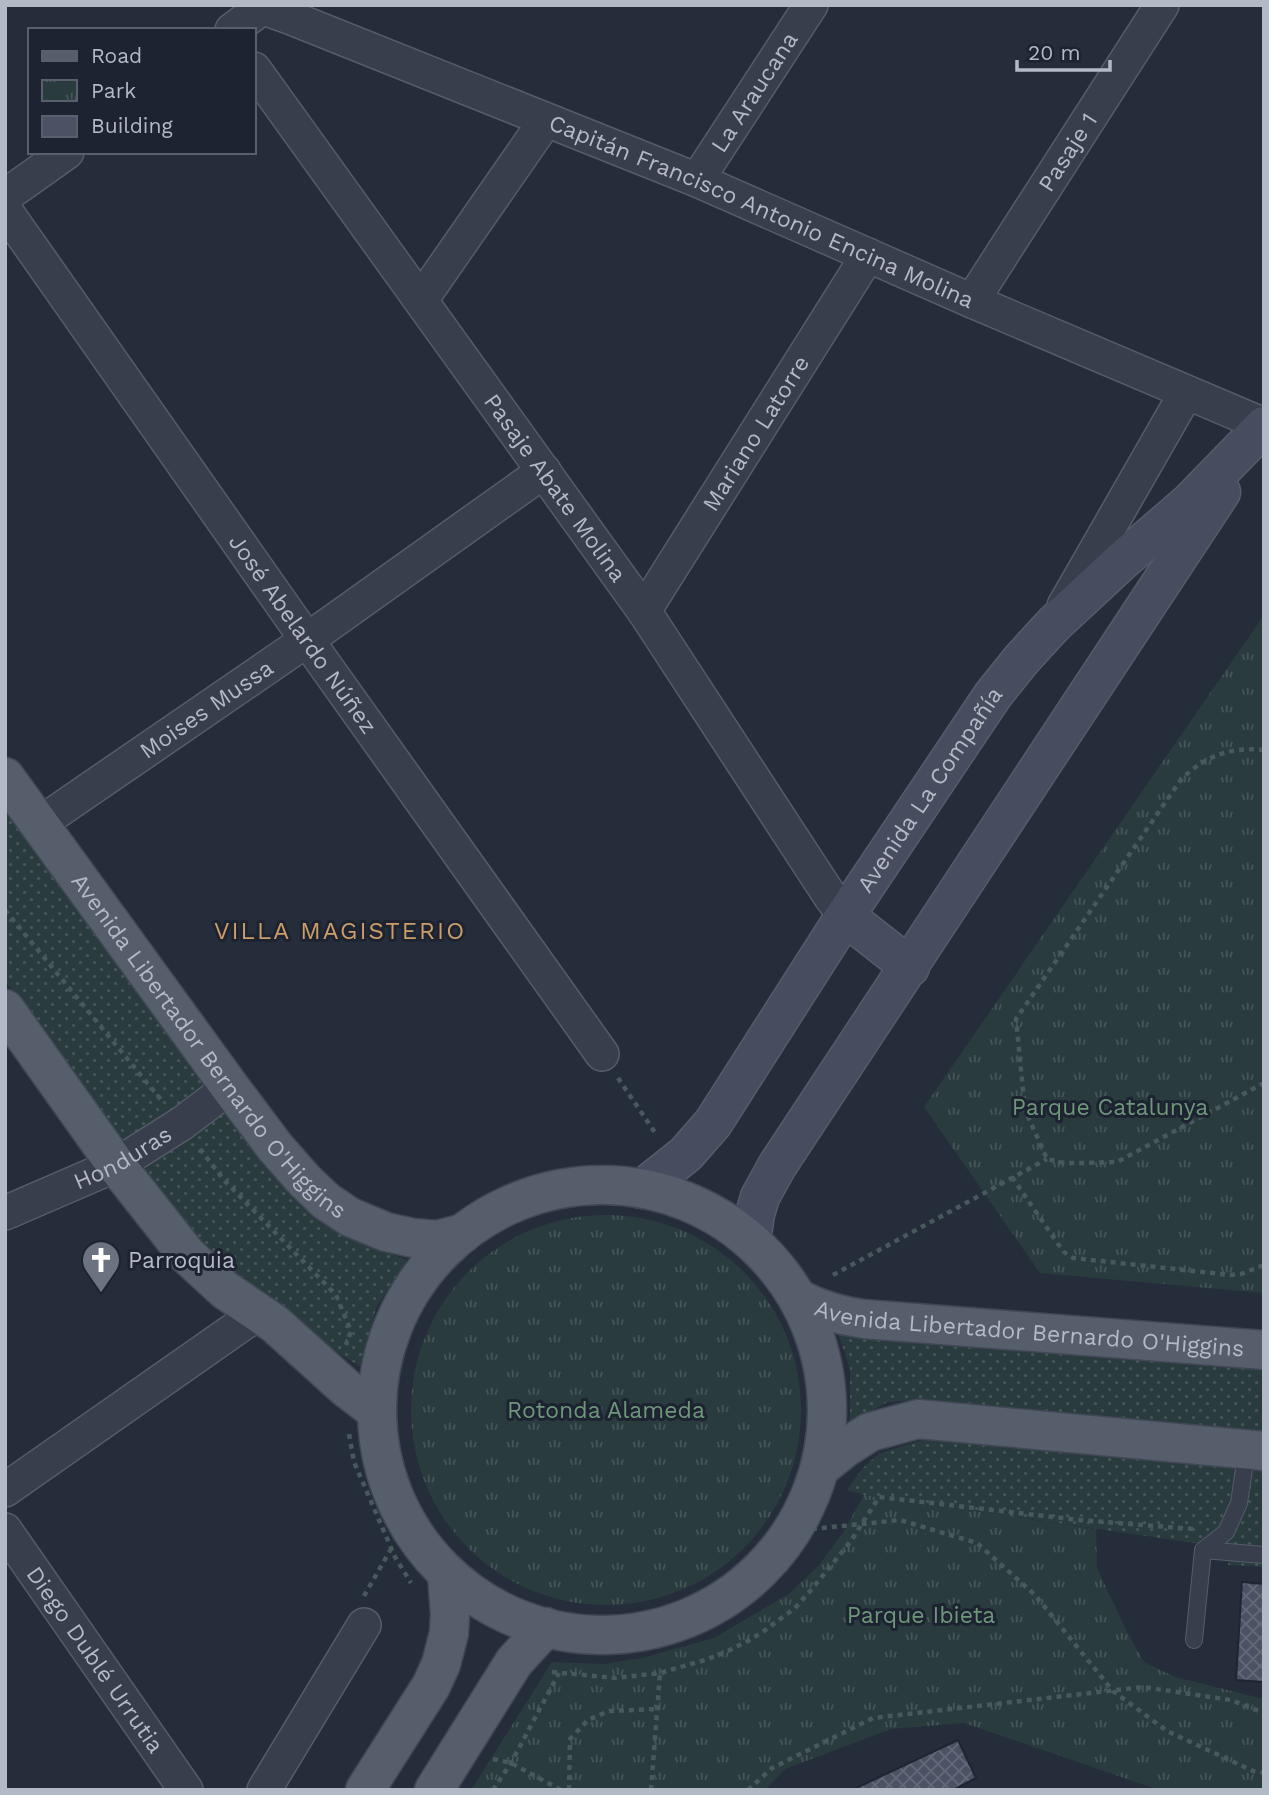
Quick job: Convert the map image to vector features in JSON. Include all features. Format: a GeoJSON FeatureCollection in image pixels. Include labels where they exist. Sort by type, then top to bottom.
{"type":"FeatureCollection","features":[{"type":"Feature","properties":{"kind":"main road","name":"Avenida La Compañía"},"geometry":{"type":"LineString","coordinates":[[642,1189],[686,1154],[713,1123],[845,916],[993,695],[1020,660],[1054,624],[1189,503],[1264,426]]}},
{"type":"Feature","properties":{"kind":"main road"},"geometry":{"type":"LineString","coordinates":[[751,1241],[760,1198],[777,1166],[1264,426]]}},
{"type":"Feature","properties":{"kind":"main road","name":"Avenida Libertador Bernardo O'Higgins"},"geometry":{"type":"LineString","coordinates":[[5,776],[230,1087],[275,1147],[305,1181],[350,1217],[386,1232],[436,1240],[461,1234]]}},
{"type":"Feature","properties":{"kind":"main road"},"geometry":{"type":"LineString","coordinates":[[845,916],[910,967]]}},
{"type":"Feature","properties":{"kind":"main road"},"geometry":{"type":"LineString","coordinates":[[5,1010],[116,1165],[187,1255],[225,1290],[275,1324],[346,1388],[376,1411]]}},
{"type":"Feature","properties":{"kind":"main road"},"geometry":{"type":"LineString","coordinates":[[365,1790],[431,1686],[441,1664],[449,1633],[450,1614],[433,1583],[423,1547],[403,1516],[388,1482],[379,1447],[376,1411],[386,1345],[398,1313],[415,1284],[436,1257],[461,1234],[487,1216],[516,1202],[578,1186],[610,1185],[672,1196],[700,1207],[726,1223],[769,1258],[799,1299],[813,1331],[823,1364],[828,1399],[820,1468],[809,1501],[792,1531],[768,1563],[738,1590],[703,1611],[666,1626],[626,1634],[585,1634],[545,1627],[519,1619],[469,1592],[433,1583]]}},
{"type":"Feature","properties":{"kind":"main road","name":"Avenida Libertador Bernardo O'Higgins"},"geometry":{"type":"LineString","coordinates":[[799,1299],[831,1313],[864,1319],[1264,1350]]}},
{"type":"Feature","properties":{"kind":"main road"},"geometry":{"type":"LineString","coordinates":[[820,1468],[870,1432],[918,1419],[1255,1450]]}},
{"type":"Feature","properties":{"kind":"main road"},"geometry":{"type":"LineString","coordinates":[[434,1790],[514,1662],[545,1627]]}},
{"type":"Feature","properties":{"kind":"street","name":"La Araucana"},"geometry":{"type":"LineString","coordinates":[[697,180],[811,5]]}},
{"type":"Feature","properties":{"kind":"street","name":"Pasaje 1"},"geometry":{"type":"LineString","coordinates":[[972,301],[1162,5]]}},
{"type":"Feature","properties":{"kind":"street","name":"Capitán Francisco Antonio Encina Molina"},"geometry":{"type":"LineString","coordinates":[[260,6],[697,180],[1264,426]]}},
{"type":"Feature","properties":{"kind":"street"},"geometry":{"type":"LineString","coordinates":[[234,28],[260,6]]}},
{"type":"Feature","properties":{"kind":"street","name":"Pasaje Abate Molina"},"geometry":{"type":"LineString","coordinates":[[256,72],[644,611],[845,916]]}},
{"type":"Feature","properties":{"kind":"street"},"geometry":{"type":"LineString","coordinates":[[421,300],[546,120]]}},
{"type":"Feature","properties":{"kind":"street"},"geometry":{"type":"LineString","coordinates":[[5,195],[64,154]]}},
{"type":"Feature","properties":{"kind":"street","name":"José Abelardo Núñez"},"geometry":{"type":"LineString","coordinates":[[5,210],[602,1054]]}},
{"type":"Feature","properties":{"kind":"street","name":"Mariano Latorre"},"geometry":{"type":"LineString","coordinates":[[644,611],[868,255]]}},
{"type":"Feature","properties":{"kind":"street"},"geometry":{"type":"LineString","coordinates":[[1054,624],[1186,393]]}},
{"type":"Feature","properties":{"kind":"street","name":"Moises Mussa"},"geometry":{"type":"LineString","coordinates":[[39,824],[307,640],[544,471]]}},
{"type":"Feature","properties":{"kind":"street","name":"Honduras"},"geometry":{"type":"LineString","coordinates":[[5,1213],[116,1165],[181,1125],[230,1087]]}},
{"type":"Feature","properties":{"kind":"street"},"geometry":{"type":"LineString","coordinates":[[5,1490],[258,1313]]}},
{"type":"Feature","properties":{"kind":"street","name":"Diego Dublé Urrutia"},"geometry":{"type":"LineString","coordinates":[[5,1530],[186,1790]]}},
{"type":"Feature","properties":{"kind":"street"},"geometry":{"type":"LineString","coordinates":[[264,1790],[364,1625]]}},
{"type":"Feature","properties":{"kind":"lane"},"geometry":{"type":"LineString","coordinates":[[1194,1640],[1203,1550],[1226,1532],[1239,1503],[1255,1450]]}},
{"type":"Feature","properties":{"kind":"lane"},"geometry":{"type":"LineString","coordinates":[[1203,1550],[1264,1555]]}},
{"type":"Feature","properties":{"kind":"path"},"geometry":{"type":"LineString","coordinates":[[1047,1159],[1025,1110],[1016,1018],[1180,780],[1198,764],[1220,753],[1242,749],[1264,750]]}},
{"type":"Feature","properties":{"kind":"path"},"geometry":{"type":"LineString","coordinates":[[602,1054],[656,1134],[686,1154]]}},
{"type":"Feature","properties":{"kind":"path"},"geometry":{"type":"LineString","coordinates":[[833,1275],[1047,1159],[1065,1163],[1117,1162],[1264,1083]]}},
{"type":"Feature","properties":{"kind":"path"},"geometry":{"type":"LineString","coordinates":[[1012,1177],[1064,1252],[1073,1258],[1230,1275],[1241,1274],[1264,1265]]}},
{"type":"Feature","properties":{"kind":"path"},"geometry":{"type":"LineString","coordinates":[[351,1331],[345,1347],[346,1420],[354,1462],[395,1557],[433,1583]]}},
{"type":"Feature","properties":{"kind":"path"},"geometry":{"type":"LineString","coordinates":[[514,1662],[559,1673],[616,1678],[685,1667],[728,1651],[764,1631],[795,1608],[851,1541],[879,1497],[1080,1520],[1226,1532]]}},
{"type":"Feature","properties":{"kind":"path"},"geometry":{"type":"LineString","coordinates":[[792,1531],[900,1520],[977,1543],[1035,1595],[1113,1690],[1167,1731],[1253,1771],[1264,1773]]}},
{"type":"Feature","properties":{"kind":"path"},"geometry":{"type":"LineString","coordinates":[[364,1625],[354,1613],[391,1548]]}},
{"type":"Feature","properties":{"kind":"path"},"geometry":{"type":"LineString","coordinates":[[493,1790],[511,1763],[559,1673]]}},
{"type":"Feature","properties":{"kind":"path"},"geometry":{"type":"LineString","coordinates":[[651,1790],[660,1673]]}},
{"type":"Feature","properties":{"kind":"path"},"geometry":{"type":"LineString","coordinates":[[748,1790],[772,1768],[873,1718],[1143,1687],[1231,1700],[1264,1713]]}},
{"type":"Feature","properties":{"kind":"path"},"geometry":{"type":"LineString","coordinates":[[569,1790],[570,1739],[588,1720],[609,1710],[658,1709]]}},
{"type":"Feature","properties":{"kind":"path"},"geometry":{"type":"LineString","coordinates":[[458,1751],[511,1763],[561,1790]]}},
{"type":"Feature","properties":{"kind":"green space","name":"Parque Catalunya"},"geometry":{"type":"Polygon","coordinates":[[[1264,615],[1264,1293],[1040,1273],[924,1107],[1264,615]]]}},
{"type":"Feature","properties":{"kind":"green space"},"geometry":{"type":"Polygon","coordinates":[[[5,786],[54,854],[257,1157],[288,1189],[344,1236],[407,1260],[376,1308],[362,1368],[284,1318],[192,1237],[5,980],[5,786]]]}},
{"type":"Feature","properties":{"kind":"green space","name":"Rotonda Alameda"},"geometry":{"type":"Polygon","coordinates":[[[606,1215],[644,1219],[681,1230],[714,1248],[744,1272],[768,1302],[786,1335],[797,1372],[801,1410],[797,1448],[786,1485],[768,1518],[744,1548],[714,1572],[681,1590],[644,1601],[606,1605],[568,1601],[531,1590],[498,1572],[468,1548],[444,1518],[426,1485],[415,1448],[411,1410],[415,1372],[426,1335],[444,1302],[468,1272],[498,1248],[531,1230],[568,1219],[606,1215]]]}},
{"type":"Feature","properties":{"kind":"green space"},"geometry":{"type":"Polygon","coordinates":[[[837,1330],[1264,1367],[1264,1434],[914,1400],[888,1402],[850,1422],[850,1369],[837,1330]]]}},
{"type":"Feature","properties":{"kind":"green space"},"geometry":{"type":"Polygon","coordinates":[[[925,1439],[1264,1469],[1264,1567],[1228,1565],[1229,1548],[864,1495],[847,1490],[862,1469],[878,1454],[925,1439]]]}},
{"type":"Feature","properties":{"kind":"green space","name":"Parque Ibieta"},"geometry":{"type":"Polygon","coordinates":[[[864,1495],[1096,1529],[1097,1568],[1144,1662],[1175,1677],[1264,1699],[1264,1790],[1159,1790],[964,1723],[891,1729],[785,1769],[765,1790],[471,1790],[552,1662],[604,1664],[642,1658],[714,1638],[790,1593],[819,1565],[844,1531],[864,1495]]]}},
{"type":"Feature","properties":{"kind":"building"},"geometry":{"type":"Polygon","coordinates":[[[1242,1582],[1264,1584],[1264,1682],[1236,1680],[1242,1582]]]}},
{"type":"Feature","properties":{"kind":"building"},"geometry":{"type":"Polygon","coordinates":[[[958,1740],[976,1778],[953,1790],[852,1790],[958,1740]]]}},
{"type":"Feature","properties":{"kind":"place","name":"Parroquia"},"geometry":{"type":"Point","coordinates":[101,1294]}},
{"type":"Feature","properties":{"kind":"district","name":"VILLA MAGISTERIO"},"geometry":{"type":"Point","coordinates":[340,931]}}]}
